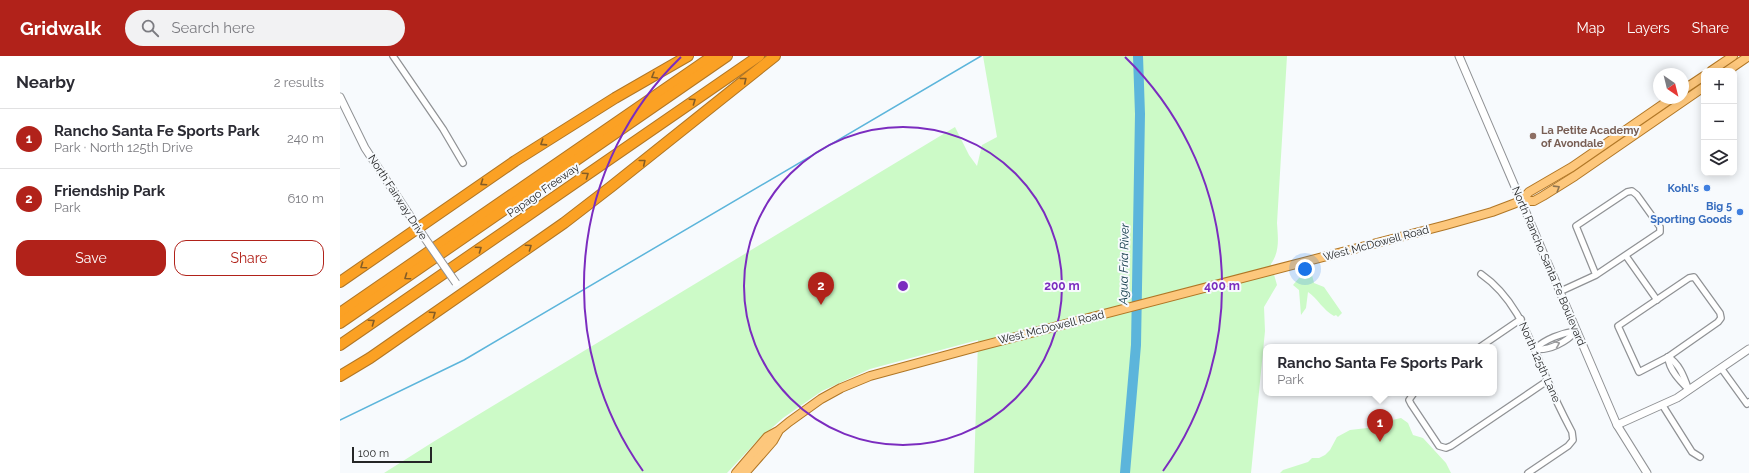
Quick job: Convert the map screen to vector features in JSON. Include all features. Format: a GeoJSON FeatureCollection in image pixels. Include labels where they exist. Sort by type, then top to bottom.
{"type":"FeatureCollection","features":[{"type":"Feature","properties":{"kind":"highway"},"geometry":{"type":"LineString","coordinates":[[340,282],[418,227],[565,129],[688,56]]}},
{"type":"Feature","properties":{"kind":"highway","name":"Papago Freeway"},"geometry":{"type":"LineString","coordinates":[[340,313],[713,56]]}},
{"type":"Feature","properties":{"kind":"highway"},"geometry":{"type":"LineString","coordinates":[[340,323],[727,56]]}},
{"type":"Feature","properties":{"kind":"highway","name":"Papago Freeway"},"geometry":{"type":"LineString","coordinates":[[340,344],[759,56]]}},
{"type":"Feature","properties":{"kind":"highway"},"geometry":{"type":"LineString","coordinates":[[340,376],[370,358],[564,223],[775,56]]}},
{"type":"Feature","properties":{"kind":"main road"},"geometry":{"type":"LineString","coordinates":[[1715,68],[1733,56]]}},
{"type":"Feature","properties":{"kind":"main road"},"geometry":{"type":"LineString","coordinates":[[1732,68],[1749,56]]}},
{"type":"Feature","properties":{"kind":"main road"},"geometry":{"type":"LineString","coordinates":[[1689,86],[1701,78]]}},
{"type":"Feature","properties":{"kind":"main road","name":"West McDowell Road"},"geometry":{"type":"LineString","coordinates":[[736,473],[767,437],[778,432],[816,402],[856,381],[977,346],[1483,215],[1521,201],[1534,201],[1553,191],[1701,89]]}},
{"type":"Feature","properties":{"kind":"main road"},"geometry":{"type":"LineString","coordinates":[[1689,93],[1692,96]]}},
{"type":"Feature","properties":{"kind":"main road","name":"West McDowell Road"},"geometry":{"type":"LineString","coordinates":[[1521,201],[1529,192],[1567,170],[1663,104]]}},
{"type":"Feature","properties":{"kind":"main road","name":"West McDowell Road"},"geometry":{"type":"LineString","coordinates":[[745,473],[773,441],[778,432]]}},
{"type":"Feature","properties":{"kind":"street"},"geometry":{"type":"LineString","coordinates":[[393,56],[444,129],[463,163]]}},
{"type":"Feature","properties":{"kind":"street","name":"North Rancho Santa Fe Boulevard"},"geometry":{"type":"LineString","coordinates":[[1459,56],[1617,425],[1646,473]]}},
{"type":"Feature","properties":{"kind":"street","name":"North Fairway Drive"},"geometry":{"type":"LineString","coordinates":[[340,97],[365,148],[463,293]]}},
{"type":"Feature","properties":{"kind":"street"},"geometry":{"type":"LineString","coordinates":[[1559,292],[1596,275],[1660,232],[1660,227],[1637,195],[1632,191],[1627,192],[1576,226],[1596,275]]}},
{"type":"Feature","properties":{"kind":"street"},"geometry":{"type":"LineString","coordinates":[[1626,256],[1657,300]]}},
{"type":"Feature","properties":{"kind":"street","name":"North 125th Lane"},"geometry":{"type":"LineString","coordinates":[[1481,274],[1495,284],[1521,319],[1535,349],[1547,381],[1572,432],[1573,440],[1568,446],[1528,473]]}},
{"type":"Feature","properties":{"kind":"street"},"geometry":{"type":"LineString","coordinates":[[1694,277],[1720,313],[1721,318],[1718,322],[1668,357],[1639,372],[1618,326],[1657,300],[1689,278],[1694,277]]}},
{"type":"Feature","properties":{"kind":"street"},"geometry":{"type":"LineString","coordinates":[[1484,344],[1521,319]]}},
{"type":"Feature","properties":{"kind":"street"},"geometry":{"type":"LineString","coordinates":[[1535,349],[1543,350],[1570,338],[1576,331]]}},
{"type":"Feature","properties":{"kind":"street"},"geometry":{"type":"LineString","coordinates":[[1617,425],[1663,406],[1689,390],[1749,348]]}},
{"type":"Feature","properties":{"kind":"street"},"geometry":{"type":"LineString","coordinates":[[1668,357],[1673,360],[1685,377],[1689,390]]}},
{"type":"Feature","properties":{"kind":"street"},"geometry":{"type":"LineString","coordinates":[[1721,368],[1748,403]]}},
{"type":"Feature","properties":{"kind":"street"},"geometry":{"type":"LineString","coordinates":[[1412,396],[1409,400],[1439,446],[1446,448],[1547,381]]}},
{"type":"Feature","properties":{"kind":"street"},"geometry":{"type":"LineString","coordinates":[[1663,406],[1692,452],[1700,457]]}},
{"type":"Feature","properties":{"kind":"green space"},"geometry":{"type":"Polygon","coordinates":[[[983,56],[1287,56],[1277,223],[1278,244],[1276,254],[1271,264],[1277,285],[1264,307],[1265,331],[1251,473],[974,473],[978,340],[870,369],[822,391],[783,418],[756,442],[727,473],[384,473],[955,127],[969,155],[977,166],[982,145],[997,137],[983,56]]]}},
{"type":"Feature","properties":{"kind":"green space"},"geometry":{"type":"Polygon","coordinates":[[[1312,275],[1314,283],[1324,287],[1342,313],[1338,317],[1327,311],[1308,292],[1306,308],[1301,315],[1299,290],[1293,285],[1299,278],[1312,275]]]}},
{"type":"Feature","properties":{"kind":"green space"},"geometry":{"type":"Polygon","coordinates":[[[1401,418],[1408,423],[1413,435],[1423,438],[1446,463],[1451,473],[1280,473],[1283,470],[1308,462],[1312,458],[1319,458],[1325,455],[1330,450],[1337,437],[1350,430],[1376,427],[1388,421],[1401,418]]]}},
{"type":"Feature","properties":{"kind":"waterway"},"geometry":{"type":"LineString","coordinates":[[340,420],[464,360],[981,56]]}},
{"type":"Feature","properties":{"kind":"waterway","name":"Agua Fria River"},"geometry":{"type":"LineString","coordinates":[[1125,473],[1136,345],[1140,114],[1138,56]]}},
{"type":"Feature","properties":{"kind":"place","name":"La Petite Academy of Avondale"},"geometry":{"type":"Point","coordinates":[1533,136]}},
{"type":"Feature","properties":{"kind":"place","name":"Kohl's"},"geometry":{"type":"Point","coordinates":[1707,188]}},
{"type":"Feature","properties":{"kind":"place","name":"Big 5 Sporting Goods"},"geometry":{"type":"Point","coordinates":[1740,212]}},
{"type":"Feature","properties":{"kind":"place","name":"Friendship Park"},"geometry":{"type":"Point","coordinates":[821,305]}},
{"type":"Feature","properties":{"kind":"place","name":"Rancho Santa Fe Sports Park"},"geometry":{"type":"Point","coordinates":[1380,442]}}]}
